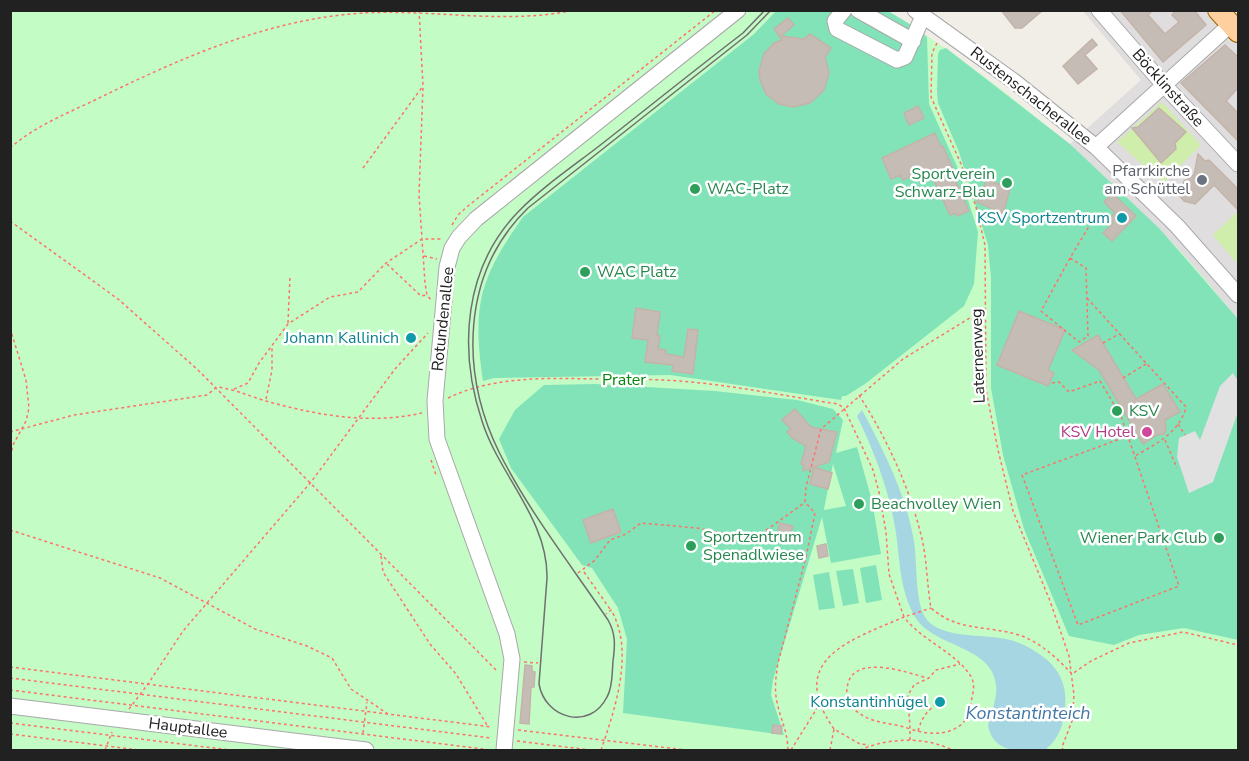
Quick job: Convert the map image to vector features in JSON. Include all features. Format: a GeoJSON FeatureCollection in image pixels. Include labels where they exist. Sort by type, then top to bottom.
{"type":"FeatureCollection","features":[{"type":"Feature","properties":{"kind":"street","name":"Rotundenallee"},"geometry":{"type":"LineString","coordinates":[[503,739],[512,659],[507,634],[437,439],[435,400],[447,267],[452,248],[476,219],[738,10]]}},
{"type":"Feature","properties":{"kind":"street"},"geometry":{"type":"LineString","coordinates":[[844,10],[835,21],[837,29],[897,60],[905,57],[913,41],[919,13]]}},
{"type":"Feature","properties":{"kind":"street"},"geometry":{"type":"LineString","coordinates":[[858,10],[913,41]]}},
{"type":"Feature","properties":{"kind":"street","name":"Böcklinstraße"},"geometry":{"type":"LineString","coordinates":[[1100,10],[1163,84],[1239,164]]}},
{"type":"Feature","properties":{"kind":"street","name":"Rustenschacherallee"},"geometry":{"type":"LineString","coordinates":[[919,13],[1015,82],[1096,147],[1177,226],[1239,295]]}},
{"type":"Feature","properties":{"kind":"street"},"geometry":{"type":"LineString","coordinates":[[1096,147],[1229,23]]}},
{"type":"Feature","properties":{"kind":"street","name":"Hauptallee"},"geometry":{"type":"LineString","coordinates":[[10,706],[366,750]]}},
{"type":"Feature","properties":{"kind":"path"},"geometry":{"type":"LineString","coordinates":[[10,148],[63,115],[212,46],[296,22],[361,13],[419,11],[511,18],[575,10]]}},
{"type":"Feature","properties":{"kind":"path"},"geometry":{"type":"LineString","coordinates":[[448,232],[458,215],[468,206],[716,10]]}},
{"type":"Feature","properties":{"kind":"path"},"geometry":{"type":"LineString","coordinates":[[419,11],[423,86],[419,195],[427,295],[432,301],[434,291]]}},
{"type":"Feature","properties":{"kind":"path","name":"Laternenweg"},"geometry":{"type":"LineString","coordinates":[[944,30],[932,53],[931,97],[962,164],[985,245],[986,390],[1013,511],[1050,601],[1069,656],[1074,696],[1072,721],[1062,749]]}},
{"type":"Feature","properties":{"kind":"path"},"geometry":{"type":"LineString","coordinates":[[363,168],[423,86]]}},
{"type":"Feature","properties":{"kind":"path"},"geometry":{"type":"LineString","coordinates":[[1070,258],[1086,268],[1088,336],[1079,342],[1041,311],[1070,258],[1097,213]]}},
{"type":"Feature","properties":{"kind":"path"},"geometry":{"type":"LineString","coordinates":[[10,221],[118,299],[216,387],[500,675],[500,665]]}},
{"type":"Feature","properties":{"kind":"path"},"geometry":{"type":"LineString","coordinates":[[233,389],[248,383],[259,363],[288,324],[330,297],[358,292],[386,264],[422,238],[444,240]]}},
{"type":"Feature","properties":{"kind":"path"},"geometry":{"type":"LineString","coordinates":[[424,256],[438,259]]}},
{"type":"Feature","properties":{"kind":"path"},"geometry":{"type":"LineString","coordinates":[[386,264],[421,296],[427,295]]}},
{"type":"Feature","properties":{"kind":"path"},"geometry":{"type":"LineString","coordinates":[[288,324],[290,276]]}},
{"type":"Feature","properties":{"kind":"path"},"geometry":{"type":"LineString","coordinates":[[1087,297],[1186,407],[1184,417],[1164,439],[1134,457]]}},
{"type":"Feature","properties":{"kind":"path"},"geometry":{"type":"LineString","coordinates":[[788,750],[788,735],[777,700],[775,679],[815,513],[805,502],[806,487],[822,429],[903,359],[987,308]]}},
{"type":"Feature","properties":{"kind":"path"},"geometry":{"type":"LineString","coordinates":[[10,328],[26,380],[29,408],[26,421],[13,445],[10,459]]}},
{"type":"Feature","properties":{"kind":"path"},"geometry":{"type":"LineString","coordinates":[[105,750],[109,735],[148,684],[183,631],[311,482],[395,369],[430,330],[429,342]]}},
{"type":"Feature","properties":{"kind":"path"},"geometry":{"type":"LineString","coordinates":[[1103,343],[1119,333]]}},
{"type":"Feature","properties":{"kind":"path"},"geometry":{"type":"LineString","coordinates":[[265,401],[272,370],[273,346]]}},
{"type":"Feature","properties":{"kind":"path"},"geometry":{"type":"LineString","coordinates":[[1123,378],[1147,364]]}},
{"type":"Feature","properties":{"kind":"path"},"geometry":{"type":"LineString","coordinates":[[10,432],[74,415],[207,395],[216,387],[233,389],[265,401],[359,418],[396,419],[424,413],[435,400],[445,399],[465,390],[496,382],[529,378],[679,381],[838,404],[844,408],[873,470],[886,532],[889,574],[904,617],[910,626],[960,664],[971,676],[974,689],[966,719],[957,729],[947,733],[918,732],[897,724],[876,723],[855,710],[848,698],[848,684],[858,670],[866,667],[891,668],[929,678]]}},
{"type":"Feature","properties":{"kind":"path"},"geometry":{"type":"LineString","coordinates":[[1052,383],[1059,382],[1069,392],[1100,381],[1121,416],[1128,436],[1134,457],[1179,586],[1078,625],[1022,475],[1128,436]]}},
{"type":"Feature","properties":{"kind":"path"},"geometry":{"type":"LineString","coordinates":[[860,395],[882,433],[915,513],[922,539],[931,608],[946,620],[965,626],[1019,635],[1041,646],[1072,674],[1091,661],[1129,643],[1183,632],[1239,645]]}},
{"type":"Feature","properties":{"kind":"path"},"geometry":{"type":"LineString","coordinates":[[1178,423],[1185,435]]}},
{"type":"Feature","properties":{"kind":"path"},"geometry":{"type":"LineString","coordinates":[[1164,439],[1177,468]]}},
{"type":"Feature","properties":{"kind":"path"},"geometry":{"type":"LineString","coordinates":[[430,452],[439,484]]}},
{"type":"Feature","properties":{"kind":"path"},"geometry":{"type":"LineString","coordinates":[[578,573],[595,560],[610,540],[626,534],[641,523],[697,528],[744,538],[761,534],[805,502]]}},
{"type":"Feature","properties":{"kind":"path"},"geometry":{"type":"LineString","coordinates":[[10,530],[160,578],[255,629],[308,646],[332,658],[351,689],[389,714]]}},
{"type":"Feature","properties":{"kind":"path"},"geometry":{"type":"LineString","coordinates":[[381,554],[383,572],[430,644],[456,674],[487,726],[503,739]]}},
{"type":"Feature","properties":{"kind":"path"},"geometry":{"type":"LineString","coordinates":[[583,570],[618,624],[623,653],[615,709],[601,750]]}},
{"type":"Feature","properties":{"kind":"path"},"geometry":{"type":"LineString","coordinates":[[870,746],[860,744],[834,729],[822,711],[817,690],[820,671],[833,652],[848,641],[931,608]]}},
{"type":"Feature","properties":{"kind":"path"},"geometry":{"type":"LineString","coordinates":[[606,614],[611,610]]}},
{"type":"Feature","properties":{"kind":"path"},"geometry":{"type":"LineString","coordinates":[[910,740],[908,695],[914,685],[929,678],[936,670],[960,664]]}},
{"type":"Feature","properties":{"kind":"path"},"geometry":{"type":"LineString","coordinates":[[10,667],[487,726]]}},
{"type":"Feature","properties":{"kind":"path"},"geometry":{"type":"LineString","coordinates":[[10,678],[590,750]]}},
{"type":"Feature","properties":{"kind":"path"},"geometry":{"type":"LineString","coordinates":[[10,690],[363,734],[604,741],[686,750]]}},
{"type":"Feature","properties":{"kind":"path"},"geometry":{"type":"LineString","coordinates":[[361,750],[367,701]]}},
{"type":"Feature","properties":{"kind":"path"},"geometry":{"type":"LineString","coordinates":[[918,732],[921,719],[940,702]]}},
{"type":"Feature","properties":{"kind":"path"},"geometry":{"type":"LineString","coordinates":[[791,750],[820,703]]}},
{"type":"Feature","properties":{"kind":"path"},"geometry":{"type":"LineString","coordinates":[[10,723],[230,750]]}},
{"type":"Feature","properties":{"kind":"path"},"geometry":{"type":"LineString","coordinates":[[831,750],[834,729]]}},
{"type":"Feature","properties":{"kind":"path"},"geometry":{"type":"LineString","coordinates":[[10,735],[139,750]]}},
{"type":"Feature","properties":{"kind":"path"},"geometry":{"type":"LineString","coordinates":[[860,750],[870,746],[910,740],[952,750]]}},
{"type":"Feature","properties":{"kind":"path"},"geometry":{"type":"LineString","coordinates":[[1057,750],[1062,749]]}},
{"type":"Feature","properties":{"kind":"shaded area"},"geometry":{"type":"Polygon","coordinates":[[[1083,11],[1229,11],[1238,22],[1238,319],[1159,228],[1070,144],[1141,80],[1083,11]]]}},
{"type":"Feature","properties":{"kind":"shaded area"},"geometry":{"type":"Polygon","coordinates":[[[1233,373],[1238,381],[1238,412],[1213,482],[1189,493],[1177,457],[1179,438],[1195,431],[1200,440],[1220,386],[1233,373]]]}},
{"type":"Feature","properties":{"kind":"green space","name":"Prater"},"geometry":{"type":"Polygon","coordinates":[[[10,11],[888,11],[995,84],[1062,139],[1168,238],[1238,319],[1238,750],[11,750],[10,11]]]}},
{"type":"Feature","properties":{"kind":"green space"},"geometry":{"type":"Polygon","coordinates":[[[776,11],[888,11],[927,37],[929,104],[959,171],[978,232],[974,284],[964,306],[865,384],[846,396],[842,396],[841,400],[670,375],[494,378],[483,381],[478,332],[482,294],[497,258],[523,217],[754,34],[776,11]]]}},
{"type":"Feature","properties":{"kind":"green space","name":"KSV"},"geometry":{"type":"Polygon","coordinates":[[[946,48],[1070,144],[1159,228],[1238,319],[1238,640],[1184,628],[1139,635],[1114,645],[1069,636],[1024,529],[1003,455],[991,388],[991,278],[988,245],[959,152],[938,103],[938,54],[940,50],[946,48]]]}},
{"type":"Feature","properties":{"kind":"green space"},"geometry":{"type":"Polygon","coordinates":[[[1162,102],[1201,145],[1163,183],[1117,142],[1162,102]]]}},
{"type":"Feature","properties":{"kind":"green space"},"geometry":{"type":"Polygon","coordinates":[[[1238,211],[1238,265],[1213,235],[1238,211]]]}},
{"type":"Feature","properties":{"kind":"green space","name":"Sportzentrum Spenadlwiese"},"geometry":{"type":"Polygon","coordinates":[[[595,384],[715,391],[797,400],[833,409],[843,420],[836,453],[857,447],[872,501],[881,554],[831,563],[822,517],[773,680],[771,695],[784,735],[623,713],[627,639],[618,608],[592,568],[582,565],[511,468],[499,439],[515,410],[544,385],[595,384]],[[833,464],[824,510],[846,506],[833,464]]]}},
{"type":"Feature","properties":{"kind":"green space"},"geometry":{"type":"Polygon","coordinates":[[[876,565],[882,600],[866,603],[860,568],[876,565]]]}},
{"type":"Feature","properties":{"kind":"green space"},"geometry":{"type":"Polygon","coordinates":[[[853,569],[859,603],[843,606],[836,571],[853,569]]]}},
{"type":"Feature","properties":{"kind":"green space"},"geometry":{"type":"Polygon","coordinates":[[[829,572],[835,608],[819,610],[813,575],[829,572]]]}},
{"type":"Feature","properties":{"kind":"water","name":"Konstantinteich"},"geometry":{"type":"Polygon","coordinates":[[[862,410],[905,504],[914,545],[919,600],[925,617],[931,624],[950,632],[1006,639],[1022,644],[1046,659],[1056,669],[1062,680],[1065,693],[1063,719],[1060,731],[1045,750],[1010,749],[996,742],[988,725],[996,695],[992,672],[974,654],[935,635],[915,617],[903,587],[896,533],[886,488],[857,416],[862,410]]]}},
{"type":"Feature","properties":{"kind":"building"},"geometry":{"type":"Polygon","coordinates":[[[1001,10],[1043,10],[1022,28],[1015,28],[1001,10]]]}},
{"type":"Feature","properties":{"kind":"building"},"geometry":{"type":"Polygon","coordinates":[[[1120,10],[1153,10],[1148,15],[1165,34],[1179,22],[1172,15],[1176,10],[1194,10],[1206,25],[1163,62],[1120,10]]]}},
{"type":"Feature","properties":{"kind":"building"},"geometry":{"type":"Polygon","coordinates":[[[788,18],[794,25],[781,36],[804,39],[810,34],[831,48],[825,57],[829,73],[824,90],[810,103],[793,107],[779,104],[766,94],[759,71],[764,54],[774,43],[782,40],[774,29],[788,18]]]}},
{"type":"Feature","properties":{"kind":"building"},"geometry":{"type":"Polygon","coordinates":[[[1092,39],[1097,45],[1085,55],[1097,69],[1078,84],[1063,66],[1092,39]]]}},
{"type":"Feature","properties":{"kind":"building"},"geometry":{"type":"Polygon","coordinates":[[[1225,45],[1239,58],[1239,87],[1226,101],[1239,114],[1239,142],[1181,83],[1225,45]]]}},
{"type":"Feature","properties":{"kind":"building"},"geometry":{"type":"Polygon","coordinates":[[[918,106],[924,118],[909,125],[904,113],[918,106]]]}},
{"type":"Feature","properties":{"kind":"building"},"geometry":{"type":"Polygon","coordinates":[[[1159,108],[1186,132],[1175,143],[1176,149],[1161,163],[1132,128],[1138,127],[1159,108]]]}},
{"type":"Feature","properties":{"kind":"building"},"geometry":{"type":"Polygon","coordinates":[[[935,133],[957,178],[955,179],[969,211],[957,216],[956,213],[950,215],[928,168],[903,180],[900,175],[891,179],[882,158],[935,133]]]}},
{"type":"Feature","properties":{"kind":"building","name":"Pfarrkirche am Schüttel"},"geometry":{"type":"Polygon","coordinates":[[[1198,154],[1205,161],[1209,160],[1239,190],[1239,211],[1214,185],[1195,204],[1184,201],[1180,196],[1177,191],[1179,186],[1194,175],[1198,154]]]}},
{"type":"Feature","properties":{"kind":"building"},"geometry":{"type":"Polygon","coordinates":[[[987,179],[1010,189],[1003,214],[977,202],[987,179]]]}},
{"type":"Feature","properties":{"kind":"building","name":"KSV Sportzentrum"},"geometry":{"type":"Polygon","coordinates":[[[1112,193],[1136,216],[1112,241],[1103,233],[1113,223],[1109,219],[1115,213],[1104,202],[1112,193]]]}},
{"type":"Feature","properties":{"kind":"building"},"geometry":{"type":"Polygon","coordinates":[[[636,308],[660,312],[658,349],[666,350],[666,354],[684,357],[688,329],[698,330],[693,374],[672,371],[673,365],[645,362],[648,340],[632,338],[636,308]]]}},
{"type":"Feature","properties":{"kind":"building"},"geometry":{"type":"Polygon","coordinates":[[[1019,311],[1065,330],[1048,370],[1054,373],[1048,386],[997,365],[1019,311]]]}},
{"type":"Feature","properties":{"kind":"building"},"geometry":{"type":"Polygon","coordinates":[[[1098,335],[1136,399],[1163,384],[1180,412],[1165,420],[1164,434],[1157,435],[1143,444],[1099,370],[1072,350],[1098,335]]]}},
{"type":"Feature","properties":{"kind":"building"},"geometry":{"type":"Polygon","coordinates":[[[795,409],[811,427],[837,432],[829,462],[803,471],[804,465],[801,464],[806,446],[792,438],[787,432],[791,429],[782,420],[795,409]]]}},
{"type":"Feature","properties":{"kind":"building"},"geometry":{"type":"Polygon","coordinates":[[[814,467],[832,473],[828,489],[810,484],[814,467]]]}},
{"type":"Feature","properties":{"kind":"building"},"geometry":{"type":"Polygon","coordinates":[[[613,509],[621,532],[591,543],[583,520],[613,509]]]}},
{"type":"Feature","properties":{"kind":"building"},"geometry":{"type":"Polygon","coordinates":[[[780,523],[793,526],[789,539],[777,536],[780,523]]]}},
{"type":"Feature","properties":{"kind":"building"},"geometry":{"type":"Polygon","coordinates":[[[826,544],[828,556],[819,558],[817,546],[826,544]]]}},
{"type":"Feature","properties":{"kind":"building"},"geometry":{"type":"Polygon","coordinates":[[[525,665],[532,666],[532,671],[535,672],[534,687],[531,687],[529,724],[520,723],[525,665]]]}},
{"type":"Feature","properties":{"kind":"building"},"geometry":{"type":"Polygon","coordinates":[[[773,725],[782,726],[781,734],[772,733],[773,725]]]}},
{"type":"Feature","properties":{"kind":"tram line"},"geometry":{"type":"LineString","coordinates":[[765,10],[743,33],[528,202],[500,234],[486,258],[477,284],[471,311],[469,338],[474,394],[490,441],[540,536],[547,578],[539,684],[550,706],[569,716],[580,717],[590,714],[599,708],[607,697],[612,679],[614,635],[608,620],[523,496],[499,452],[486,421],[473,357],[474,324],[479,293],[490,262],[506,234],[528,208],[747,35],[771,10]]}},
{"type":"Feature","properties":{"kind":"place","name":"Pfarrkirche am Schüttel"},"geometry":{"type":"Point","coordinates":[1202,180]}},
{"type":"Feature","properties":{"kind":"place","name":"Sportverein Schwarz-Blau"},"geometry":{"type":"Point","coordinates":[1007,183]}},
{"type":"Feature","properties":{"kind":"place","name":"WAC-Platz"},"geometry":{"type":"Point","coordinates":[695,189]}},
{"type":"Feature","properties":{"kind":"place","name":"KSV Sportzentrum"},"geometry":{"type":"Point","coordinates":[1122,218]}},
{"type":"Feature","properties":{"kind":"place","name":"WAC Platz"},"geometry":{"type":"Point","coordinates":[585,272]}},
{"type":"Feature","properties":{"kind":"place","name":"Johann Kallinich"},"geometry":{"type":"Point","coordinates":[411,338]}},
{"type":"Feature","properties":{"kind":"place","name":"KSV"},"geometry":{"type":"Point","coordinates":[1117,411]}},
{"type":"Feature","properties":{"kind":"place","name":"KSV Hotel"},"geometry":{"type":"Point","coordinates":[1147,432]}},
{"type":"Feature","properties":{"kind":"place","name":"Beachvolley Wien"},"geometry":{"type":"Point","coordinates":[859,504]}},
{"type":"Feature","properties":{"kind":"place","name":"Wiener Park Club"},"geometry":{"type":"Point","coordinates":[1219,538]}},
{"type":"Feature","properties":{"kind":"place","name":"Sportzentrum Spenadlwiese"},"geometry":{"type":"Point","coordinates":[691,546]}},
{"type":"Feature","properties":{"kind":"place","name":"Konstantinhügel"},"geometry":{"type":"Point","coordinates":[940,702]}}]}
